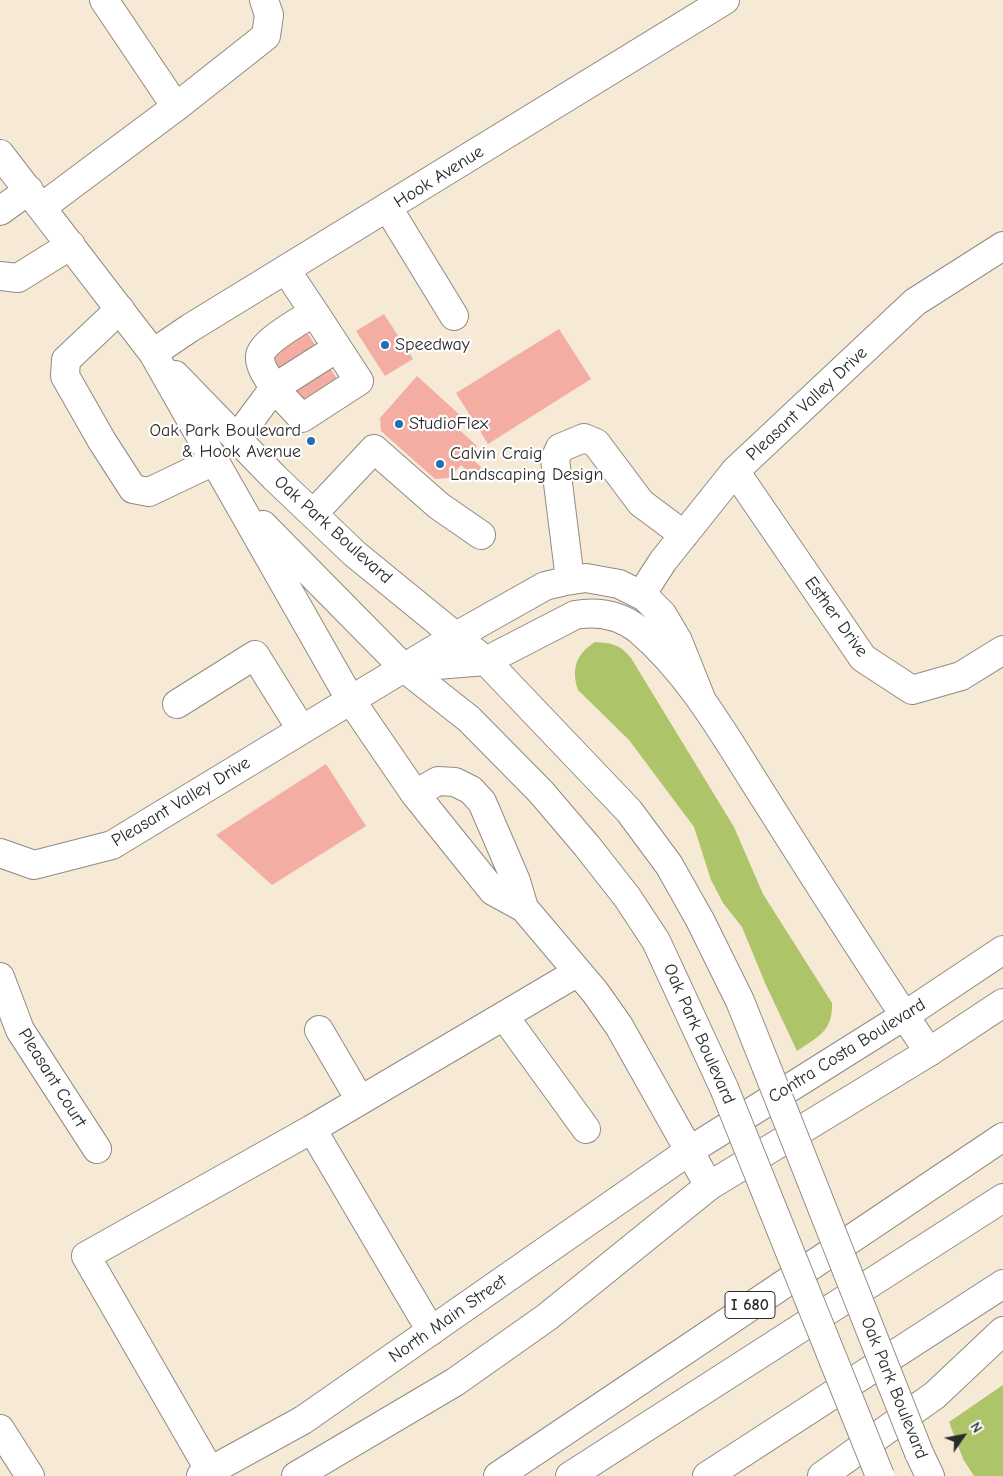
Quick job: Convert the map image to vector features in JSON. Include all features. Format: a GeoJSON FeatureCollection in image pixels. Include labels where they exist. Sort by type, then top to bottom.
{"type":"FeatureCollection","features":[{"type":"Feature","properties":{"kind":"main road"},"geometry":{"type":"LineString","coordinates":[[104,0],[176,108]]}},
{"type":"Feature","properties":{"kind":"main road"},"geometry":{"type":"LineString","coordinates":[[0,211],[35,198],[176,108],[266,36],[269,15],[264,0]]}},
{"type":"Feature","properties":{"kind":"main road","name":"Hook Avenue"},"geometry":{"type":"LineString","coordinates":[[152,353],[725,0]]}},
{"type":"Feature","properties":{"kind":"main road","name":"Oak Park Boulevard"},"geometry":{"type":"LineString","coordinates":[[0,154],[152,353],[350,699],[415,794],[493,892],[524,908],[578,972],[619,1026],[709,1186]]}},
{"type":"Feature","properties":{"kind":"main road"},"geometry":{"type":"LineString","coordinates":[[388,208],[454,316]]}},
{"type":"Feature","properties":{"kind":"main road"},"geometry":{"type":"LineString","coordinates":[[0,276],[18,278],[71,245]]}},
{"type":"Feature","properties":{"kind":"main road","name":"Pleasant Valley Drive"},"geometry":{"type":"LineString","coordinates":[[642,595],[663,561],[735,471],[915,302],[1003,246]]}},
{"type":"Feature","properties":{"kind":"main road"},"geometry":{"type":"LineString","coordinates":[[286,270],[314,312],[359,381],[302,418],[274,388],[263,369],[260,355],[266,344],[314,312]]}},
{"type":"Feature","properties":{"kind":"main road"},"geometry":{"type":"LineString","coordinates":[[120,309],[66,360],[65,376],[102,441],[133,489],[149,492],[214,462]]}},
{"type":"Feature","properties":{"kind":"main road"},"geometry":{"type":"LineString","coordinates":[[237,438],[274,388],[337,348]]}},
{"type":"Feature","properties":{"kind":"main road","name":"Oak Park Boulevard"},"geometry":{"type":"LineString","coordinates":[[152,353],[355,554],[486,660],[629,810],[669,865],[700,920],[740,1002],[925,1465]]}},
{"type":"Feature","properties":{"kind":"main road"},"geometry":{"type":"LineString","coordinates":[[570,580],[555,459],[560,448],[584,438],[596,443],[641,503],[684,535]]}},
{"type":"Feature","properties":{"kind":"main road"},"geometry":{"type":"LineString","coordinates":[[314,514],[374,450],[439,506],[481,535]]}},
{"type":"Feature","properties":{"kind":"main road","name":"Esther Drive"},"geometry":{"type":"LineString","coordinates":[[735,471],[863,658],[912,690],[961,676],[1003,650]]}},
{"type":"Feature","properties":{"kind":"main road","name":"Oak Park Boulevard"},"geometry":{"type":"LineString","coordinates":[[236,497],[403,667],[469,719],[541,792],[627,897],[656,942],[724,1088],[880,1476]]}},
{"type":"Feature","properties":{"kind":"main road"},"geometry":{"type":"LineString","coordinates":[[350,699],[545,586],[586,578],[620,584],[642,595],[662,614],[678,641],[702,701]]}},
{"type":"Feature","properties":{"kind":"main road"},"geometry":{"type":"LineString","coordinates":[[403,667],[486,660],[575,615],[589,612],[619,618],[638,629],[663,654],[702,701],[929,1052]]}},
{"type":"Feature","properties":{"kind":"main road"},"geometry":{"type":"LineString","coordinates":[[177,704],[254,655],[301,729]]}},
{"type":"Feature","properties":{"kind":"main road","name":"Pleasant Valley Drive"},"geometry":{"type":"LineString","coordinates":[[0,853],[34,865],[112,845],[350,699]]}},
{"type":"Feature","properties":{"kind":"main road","name":"Oak Park Boulevard"},"geometry":{"type":"LineString","coordinates":[[415,794],[438,781],[455,782],[471,790],[482,802],[516,880],[524,908]]}},
{"type":"Feature","properties":{"kind":"main road","name":"Contra Costa Boulevard"},"geometry":{"type":"LineString","coordinates":[[690,1151],[904,1016],[1003,950]]}},
{"type":"Feature","properties":{"kind":"main road"},"geometry":{"type":"LineString","coordinates":[[206,1474],[86,1256],[312,1129],[578,972]]}},
{"type":"Feature","properties":{"kind":"main road","name":"Pleasant Court"},"geometry":{"type":"LineString","coordinates":[[0,977],[20,1030],[97,1149]]}},
{"type":"Feature","properties":{"kind":"main road"},"geometry":{"type":"LineString","coordinates":[[296,1476],[455,1382],[547,1317],[709,1186],[929,1052],[1003,1003]]}},
{"type":"Feature","properties":{"kind":"main road"},"geometry":{"type":"LineString","coordinates":[[504,1016],[586,1129]]}},
{"type":"Feature","properties":{"kind":"main road"},"geometry":{"type":"LineString","coordinates":[[319,1030],[360,1100]]}},
{"type":"Feature","properties":{"kind":"main road"},"geometry":{"type":"LineString","coordinates":[[312,1129],[431,1331]]}},
{"type":"Feature","properties":{"kind":"main road","name":"I 680"},"geometry":{"type":"LineString","coordinates":[[498,1476],[1003,1136]]}},
{"type":"Feature","properties":{"kind":"main road","name":"North Main Street"},"geometry":{"type":"LineString","coordinates":[[206,1474],[303,1420],[690,1151]]}},
{"type":"Feature","properties":{"kind":"main road","name":"I 680"},"geometry":{"type":"LineString","coordinates":[[570,1476],[1003,1198]]}},
{"type":"Feature","properties":{"kind":"main road"},"geometry":{"type":"LineString","coordinates":[[708,1476],[1003,1284]]}},
{"type":"Feature","properties":{"kind":"main road"},"geometry":{"type":"LineString","coordinates":[[822,1476],[934,1395],[1003,1331]]}},
{"type":"Feature","properties":{"kind":"main road"},"geometry":{"type":"LineString","coordinates":[[0,1429],[30,1476]]}},
{"type":"Feature","properties":{"kind":"green space"},"geometry":{"type":"Polygon","coordinates":[[[595,642],[615,645],[631,658],[734,827],[763,894],[832,1003],[832,1013],[827,1027],[818,1037],[797,1051],[765,983],[742,927],[723,903],[711,880],[694,827],[629,740],[578,690],[575,669],[579,657],[595,642]]]}},
{"type":"Feature","properties":{"kind":"green space"},"geometry":{"type":"Polygon","coordinates":[[[1003,1385],[1003,1476],[974,1476],[963,1459],[949,1422],[1003,1385]]]}},
{"type":"Feature","properties":{"kind":"building","name":"Speedway"},"geometry":{"type":"Polygon","coordinates":[[[384,314],[413,359],[385,376],[356,331],[384,314]]]}},
{"type":"Feature","properties":{"kind":"building"},"geometry":{"type":"Polygon","coordinates":[[[559,329],[591,379],[488,444],[456,393],[559,329]]]}},
{"type":"Feature","properties":{"kind":"building"},"geometry":{"type":"Polygon","coordinates":[[[306,331],[341,385],[303,410],[268,356],[306,331]]]}},
{"type":"Feature","properties":{"kind":"building"},"geometry":{"type":"Polygon","coordinates":[[[417,376],[460,415],[453,424],[477,446],[468,455],[481,467],[477,475],[472,475],[461,465],[449,478],[435,479],[381,431],[380,418],[417,376]]]}},
{"type":"Feature","properties":{"kind":"building"},"geometry":{"type":"Polygon","coordinates":[[[326,764],[366,826],[272,885],[216,835],[326,764]]]}},
{"type":"Feature","properties":{"kind":"place","name":"Speedway"},"geometry":{"type":"Point","coordinates":[385,345]}},
{"type":"Feature","properties":{"kind":"place","name":"StudioFlex"},"geometry":{"type":"Point","coordinates":[399,424]}},
{"type":"Feature","properties":{"kind":"place","name":"Oak Park Boulevard & Hook Avenue"},"geometry":{"type":"Point","coordinates":[311,441]}},
{"type":"Feature","properties":{"kind":"place","name":"Calvin Craig Landscaping Design"},"geometry":{"type":"Point","coordinates":[440,464]}}]}
